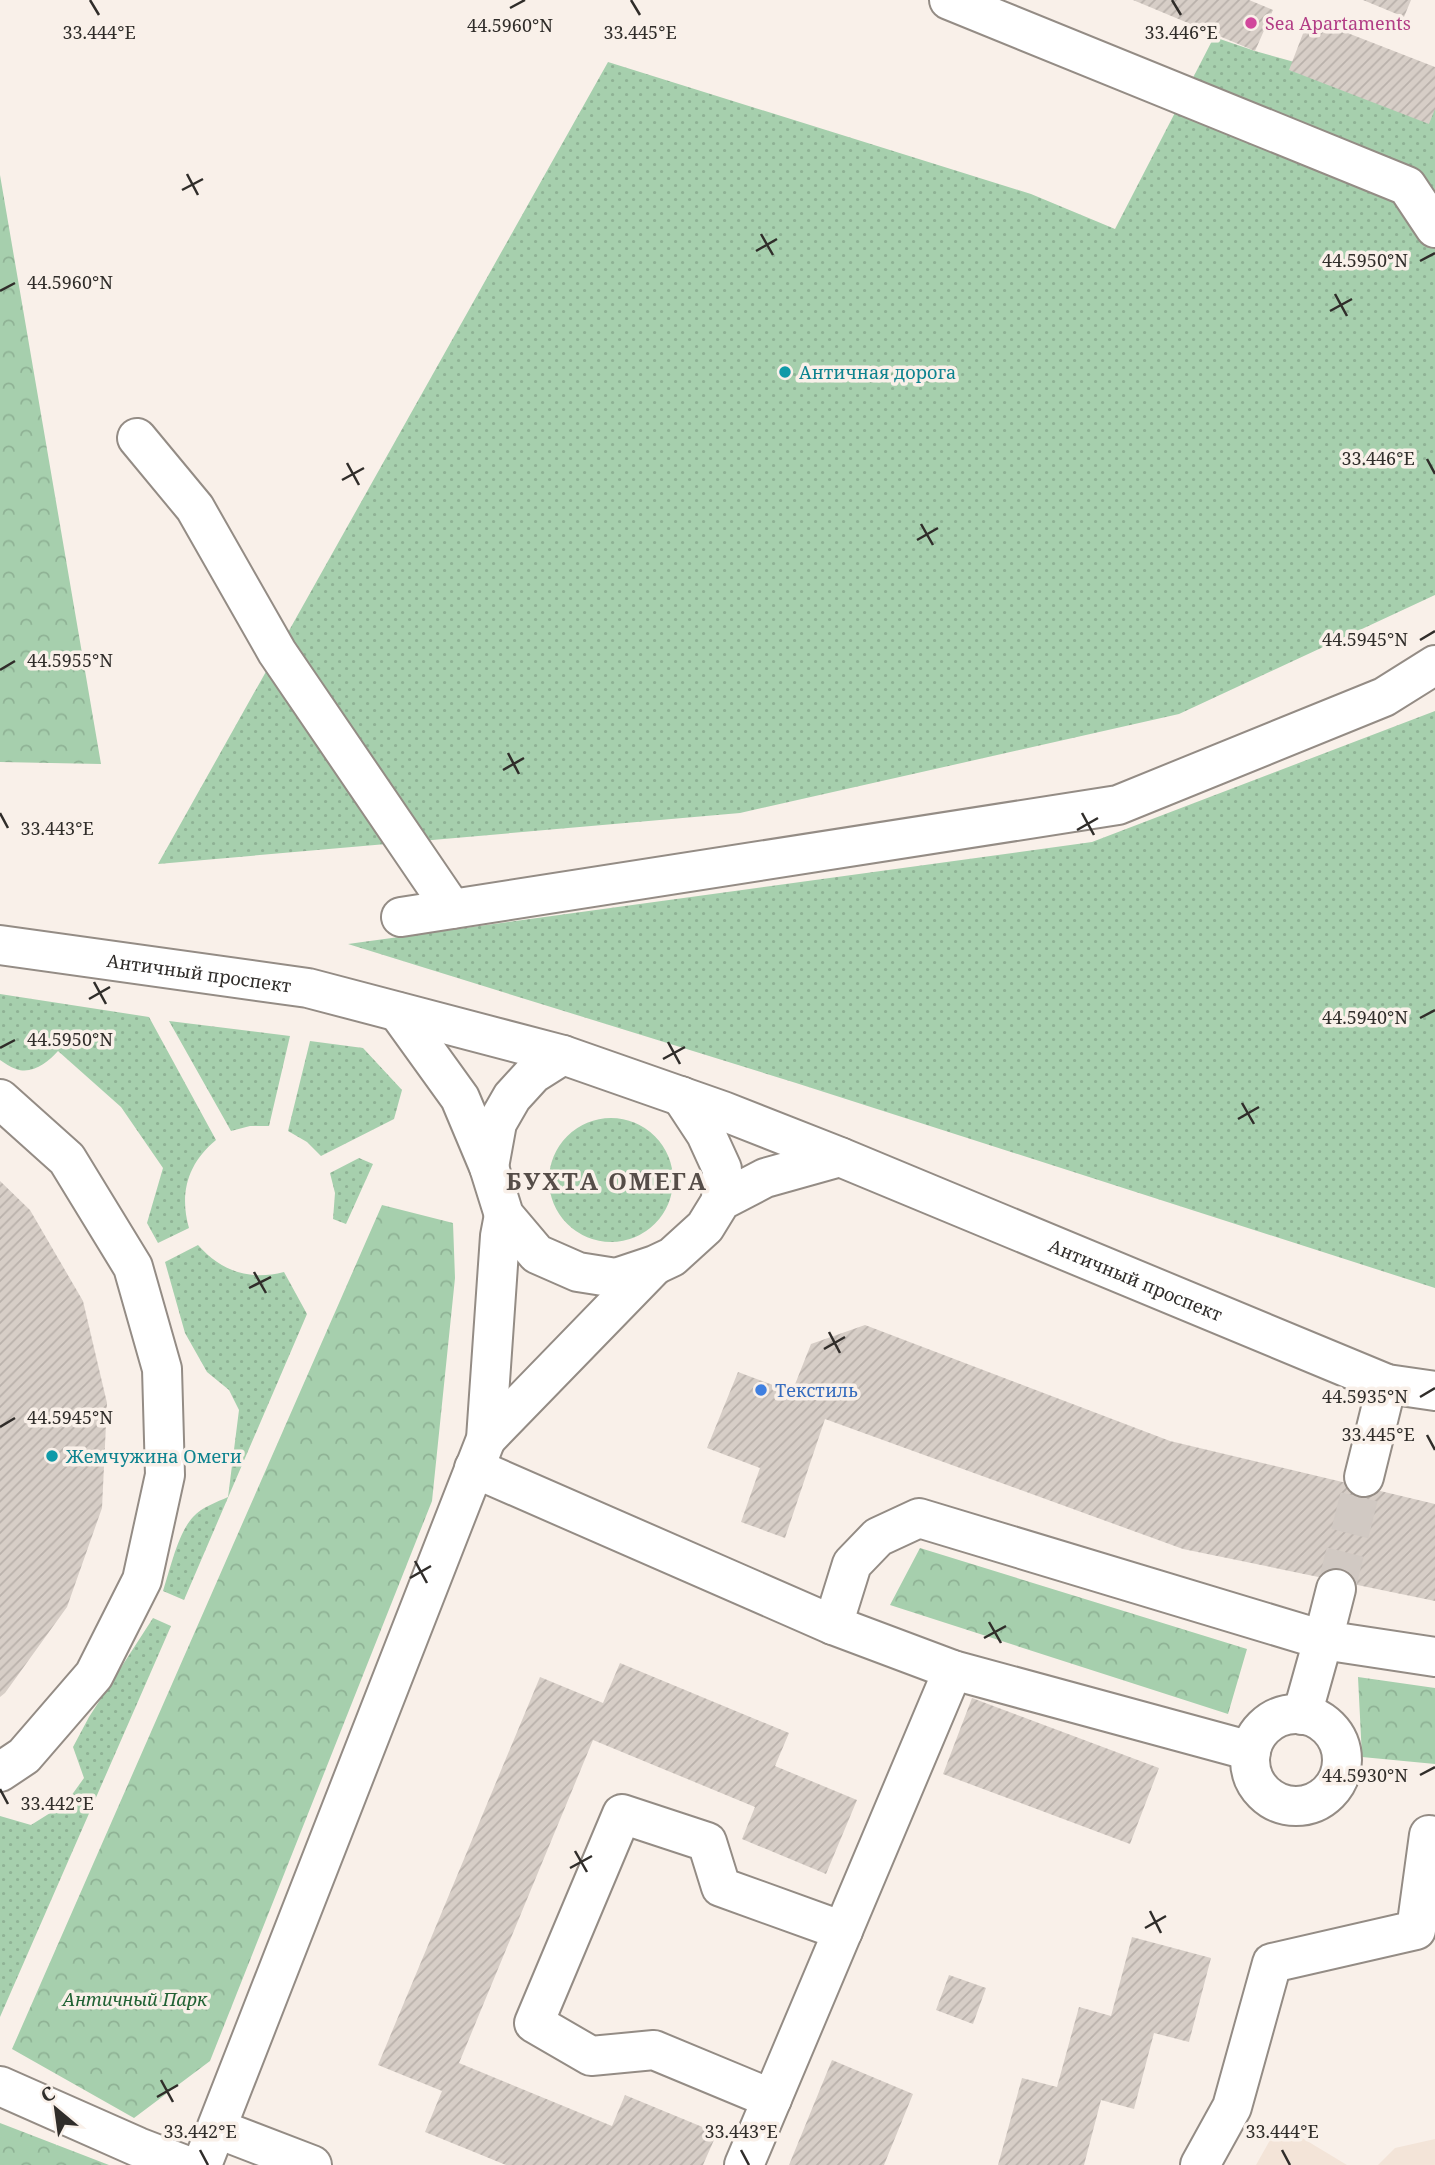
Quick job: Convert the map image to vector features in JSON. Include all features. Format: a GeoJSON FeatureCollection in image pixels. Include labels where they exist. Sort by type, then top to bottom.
{"type":"FeatureCollection","features":[{"type":"Feature","properties":{"kind":"street"},"geometry":{"type":"LineString","coordinates":[[948,0],[1407,186],[1435,228]]}},
{"type":"Feature","properties":{"kind":"street"},"geometry":{"type":"LineString","coordinates":[[137,438],[195,508],[277,652],[452,909]]}},
{"type":"Feature","properties":{"kind":"street"},"geometry":{"type":"LineString","coordinates":[[401,917],[1118,805],[1384,697],[1435,665]]}},
{"type":"Feature","properties":{"kind":"street","name":"Античный проспект"},"geometry":{"type":"LineString","coordinates":[[0,945],[308,988],[563,1055],[681,1096],[840,1157],[1387,1384],[1435,1391]]}},
{"type":"Feature","properties":{"kind":"street"},"geometry":{"type":"LineString","coordinates":[[398,1012],[460,1098],[489,1167],[504,1215],[537,1254],[578,1272],[616,1278],[672,1257],[705,1227],[721,1201],[722,1169],[706,1134],[681,1096]]}},
{"type":"Feature","properties":{"kind":"street"},"geometry":{"type":"LineString","coordinates":[[489,1167],[497,1123],[512,1097],[533,1074],[563,1055]]}},
{"type":"Feature","properties":{"kind":"street"},"geometry":{"type":"LineString","coordinates":[[0,1099],[67,1159],[133,1267],[162,1369],[165,1475],[142,1580],[94,1675],[24,1756],[0,1772]]}},
{"type":"Feature","properties":{"kind":"street"},"geometry":{"type":"LineString","coordinates":[[721,1201],[765,1178],[840,1157]]}},
{"type":"Feature","properties":{"kind":"street"},"geometry":{"type":"LineString","coordinates":[[202,2165],[480,1454],[504,1215]]}},
{"type":"Feature","properties":{"kind":"street"},"geometry":{"type":"LineString","coordinates":[[480,1454],[655,1265]]}},
{"type":"Feature","properties":{"kind":"street"},"geometry":{"type":"LineString","coordinates":[[1364,1477],[1387,1384]]}},
{"type":"Feature","properties":{"kind":"street"},"geometry":{"type":"LineString","coordinates":[[480,1454],[833,1625],[953,1670],[1251,1751]]}},
{"type":"Feature","properties":{"kind":"street"},"geometry":{"type":"LineString","coordinates":[[833,1625],[852,1564],[878,1537],[919,1518],[1323,1640],[1435,1657]]}},
{"type":"Feature","properties":{"kind":"street"},"geometry":{"type":"LineString","coordinates":[[1303,1715],[1336,1590]]}},
{"type":"Feature","properties":{"kind":"street"},"geometry":{"type":"LineString","coordinates":[[744,2165],[953,1670]]}},
{"type":"Feature","properties":{"kind":"street"},"geometry":{"type":"LineString","coordinates":[[1303,1715],[1322,1722],[1337,1740],[1342,1757],[1340,1774],[1332,1788],[1321,1799],[1299,1806],[1282,1804],[1270,1799],[1254,1780],[1251,1751],[1258,1734],[1268,1724],[1284,1716],[1303,1715]]}},
{"type":"Feature","properties":{"kind":"street"},"geometry":{"type":"LineString","coordinates":[[772,2099],[654,2050],[592,2056],[534,2022],[622,1814],[708,1842],[721,1887],[842,1931]]}},
{"type":"Feature","properties":{"kind":"street"},"geometry":{"type":"LineString","coordinates":[[1200,2165],[1232,2107],[1272,1963],[1416,1930],[1429,1835],[1435,1836]]}},
{"type":"Feature","properties":{"kind":"street"},"geometry":{"type":"LineString","coordinates":[[0,2086],[185,2165]]}},
{"type":"Feature","properties":{"kind":"street"},"geometry":{"type":"LineString","coordinates":[[218,2129],[312,2165]]}},
{"type":"Feature","properties":{"kind":"shaded area"},"geometry":{"type":"Polygon","coordinates":[[[1279,2124],[1347,2165],[1256,2165],[1279,2124]]]}},
{"type":"Feature","properties":{"kind":"shaded area"},"geometry":{"type":"Polygon","coordinates":[[[1435,2139],[1435,2165],[1378,2165],[1395,2148],[1435,2139]]]}},
{"type":"Feature","properties":{"kind":"green space"},"geometry":{"type":"Polygon","coordinates":[[[1214,37],[1435,101],[1435,595],[1179,714],[740,813],[158,864],[608,62],[1031,194],[1115,229],[1214,37]]]}},
{"type":"Feature","properties":{"kind":"green space"},"geometry":{"type":"Polygon","coordinates":[[[0,175],[101,764],[0,762],[0,175]]]}},
{"type":"Feature","properties":{"kind":"green space"},"geometry":{"type":"Polygon","coordinates":[[[1435,711],[1435,1288],[796,1083],[348,944],[1092,842],[1435,711]]]}},
{"type":"Feature","properties":{"kind":"green space"},"geometry":{"type":"Polygon","coordinates":[[[0,994],[149,1017],[216,1140],[206,1149],[188,1179],[185,1203],[189,1228],[158,1243],[147,1223],[163,1168],[121,1107],[58,1051],[45,1063],[28,1070],[16,1069],[0,1060],[0,994]]]}},
{"type":"Feature","properties":{"kind":"green space"},"geometry":{"type":"Polygon","coordinates":[[[169,1021],[290,1036],[269,1126],[250,1126],[231,1131],[169,1021]]]}},
{"type":"Feature","properties":{"kind":"green space"},"geometry":{"type":"Polygon","coordinates":[[[310,1041],[363,1048],[402,1090],[394,1119],[321,1156],[307,1142],[288,1131],[310,1041]]]}},
{"type":"Feature","properties":{"kind":"green space"},"geometry":{"type":"Polygon","coordinates":[[[611,1118],[635,1123],[655,1136],[668,1156],[673,1180],[668,1204],[655,1224],[635,1237],[611,1242],[587,1237],[567,1224],[554,1204],[549,1180],[554,1156],[567,1136],[587,1123],[611,1118]]]}},
{"type":"Feature","properties":{"kind":"green space"},"geometry":{"type":"Polygon","coordinates":[[[359,1158],[373,1164],[346,1224],[333,1219],[335,1193],[330,1173],[359,1158]]]}},
{"type":"Feature","properties":{"kind":"green space","name":"Античный Парк"},"geometry":{"type":"Polygon","coordinates":[[[382,1205],[453,1223],[455,1278],[432,1501],[210,2061],[134,2118],[12,2049],[382,1205]]]}},
{"type":"Feature","properties":{"kind":"green space"},"geometry":{"type":"Polygon","coordinates":[[[198,1245],[216,1261],[236,1272],[259,1275],[284,1272],[307,1314],[184,1600],[163,1591],[175,1552],[188,1524],[201,1510],[228,1497],[239,1410],[229,1390],[207,1372],[185,1333],[165,1262],[198,1245]]]}},
{"type":"Feature","properties":{"kind":"green space"},"geometry":{"type":"Polygon","coordinates":[[[920,1548],[1247,1649],[1228,1714],[890,1605],[920,1548]]]}},
{"type":"Feature","properties":{"kind":"green space"},"geometry":{"type":"Polygon","coordinates":[[[153,1618],[171,1626],[0,2017],[0,1816],[31,1825],[66,1803],[84,1778],[73,1747],[89,1717],[153,1618]]]}},
{"type":"Feature","properties":{"kind":"green space"},"geometry":{"type":"Polygon","coordinates":[[[1358,1677],[1435,1688],[1435,1764],[1362,1757],[1358,1677]]]}},
{"type":"Feature","properties":{"kind":"green space"},"geometry":{"type":"Polygon","coordinates":[[[0,2123],[109,2165],[0,2165],[0,2123]]]}},
{"type":"Feature","properties":{"kind":"building"},"geometry":{"type":"Polygon","coordinates":[[[1133,0],[1249,0],[1273,10],[1255,51],[1133,0]]]}},
{"type":"Feature","properties":{"kind":"building"},"geometry":{"type":"Polygon","coordinates":[[[1363,0],[1411,0],[1404,17],[1363,0]]]}},
{"type":"Feature","properties":{"kind":"building"},"geometry":{"type":"Polygon","coordinates":[[[1309,18],[1435,67],[1435,109],[1429,124],[1289,70],[1309,18]]]}},
{"type":"Feature","properties":{"kind":"building","name":"Жемчужина Омеги"},"geometry":{"type":"Polygon","coordinates":[[[0,1181],[30,1210],[83,1301],[107,1403],[102,1508],[67,1607],[0,1697],[0,1181]]]}},
{"type":"Feature","properties":{"kind":"building"},"geometry":{"type":"Polygon","coordinates":[[[865,1325],[1170,1441],[1435,1504],[1435,1601],[1183,1549],[825,1419],[785,1538],[741,1522],[760,1468],[707,1448],[738,1372],[792,1392],[811,1344],[865,1325]]]}},
{"type":"Feature","properties":{"kind":"building"},"geometry":{"type":"Polygon","coordinates":[[[620,1663],[789,1733],[775,1766],[857,1800],[826,1874],[742,1839],[755,1807],[593,1740],[459,2063],[612,2126],[625,2095],[717,2133],[703,2165],[506,2165],[425,2132],[442,2091],[378,2065],[540,1677],[603,1703],[620,1663]]]}},
{"type":"Feature","properties":{"kind":"building"},"geometry":{"type":"Polygon","coordinates":[[[972,1698],[1159,1768],[1130,1844],[943,1774],[972,1698]]]}},
{"type":"Feature","properties":{"kind":"building"},"geometry":{"type":"Polygon","coordinates":[[[1132,1937],[1211,1958],[1189,2042],[1154,2033],[1134,2109],[1101,2100],[1084,2165],[998,2165],[1022,2078],[1057,2087],[1079,2007],[1111,2016],[1132,1937]]]}},
{"type":"Feature","properties":{"kind":"building"},"geometry":{"type":"Polygon","coordinates":[[[949,1975],[986,1988],[973,2024],[936,2010],[949,1975]]]}},
{"type":"Feature","properties":{"kind":"building"},"geometry":{"type":"Polygon","coordinates":[[[832,2060],[913,2094],[884,2165],[789,2165],[832,2060]]]}},
{"type":"Feature","properties":{"kind":"tunnel"},"geometry":{"type":"LineString","coordinates":[[1336,1589],[1364,1477]]}},
{"type":"Feature","properties":{"kind":"place","name":"Sea Apartaments"},"geometry":{"type":"Point","coordinates":[1251,23]}},
{"type":"Feature","properties":{"kind":"place","name":"Античная дорога"},"geometry":{"type":"Point","coordinates":[785,372]}},
{"type":"Feature","properties":{"kind":"place","name":"Текстиль"},"geometry":{"type":"Point","coordinates":[761,1390]}},
{"type":"Feature","properties":{"kind":"place","name":"Жемчужина Омеги"},"geometry":{"type":"Point","coordinates":[52,1456]}},
{"type":"Feature","properties":{"kind":"district","name":"БУХТА ОМЕГА"},"geometry":{"type":"Point","coordinates":[607,1180]}}]}
